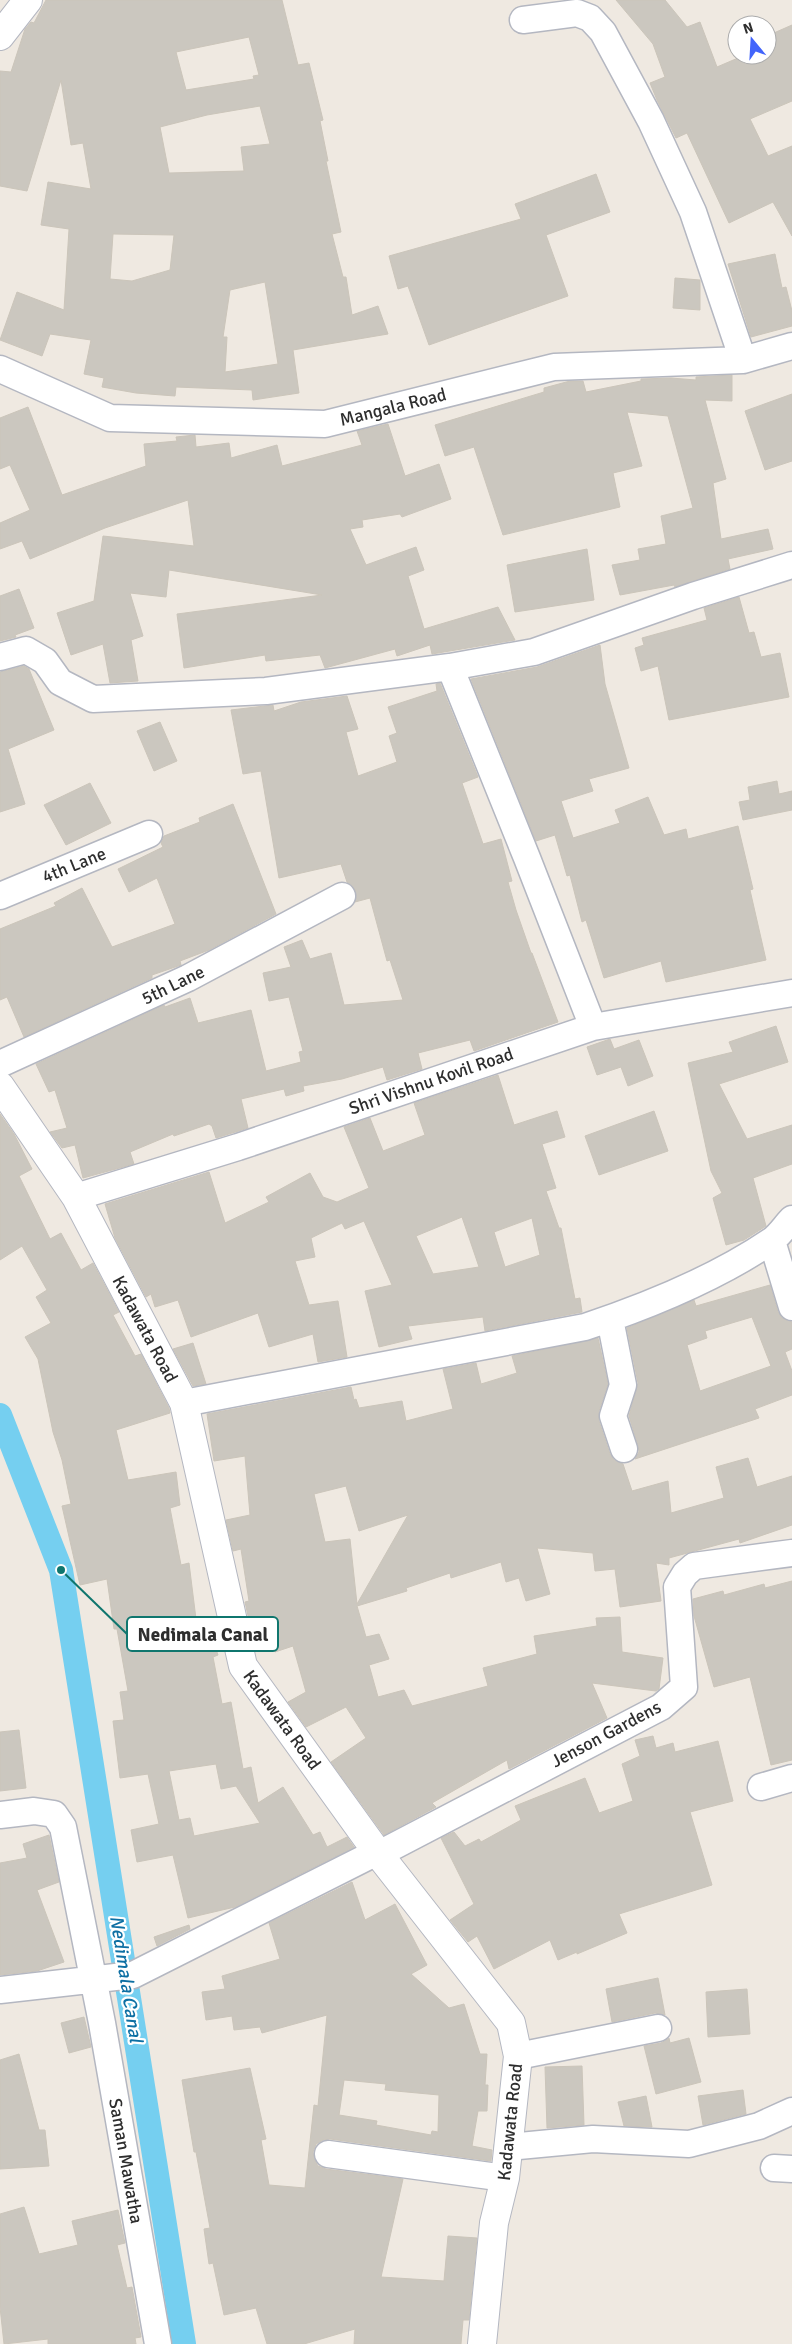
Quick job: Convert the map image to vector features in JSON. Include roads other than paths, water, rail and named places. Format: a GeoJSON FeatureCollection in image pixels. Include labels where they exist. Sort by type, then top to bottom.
{"type":"FeatureCollection","features":[{"type":"Feature","properties":{"kind":"street"},"geometry":{"type":"LineString","coordinates":[[2,31],[28,0]]}},
{"type":"Feature","properties":{"kind":"street"},"geometry":{"type":"LineString","coordinates":[[523,20],[577,12],[590,18],[603,32],[650,121],[694,212],[743,360]]}},
{"type":"Feature","properties":{"kind":"street","name":"Mangala Road"},"geometry":{"type":"LineString","coordinates":[[0,370],[110,418],[325,424],[554,367],[743,360],[792,346]]}},
{"type":"Feature","properties":{"kind":"street"},"geometry":{"type":"LineString","coordinates":[[0,657],[26,650],[45,661],[60,682],[93,699],[266,691],[450,667],[534,652],[693,596],[792,565]]}},
{"type":"Feature","properties":{"kind":"street"},"geometry":{"type":"LineString","coordinates":[[450,667],[593,1027]]}},
{"type":"Feature","properties":{"kind":"street","name":"4th Lane"},"geometry":{"type":"LineString","coordinates":[[0,896],[149,834]]}},
{"type":"Feature","properties":{"kind":"street","name":"5th Lane"},"geometry":{"type":"LineString","coordinates":[[0,1064],[188,978],[342,896]]}},
{"type":"Feature","properties":{"kind":"street","name":"Shri Vishnu Kovil Road"},"geometry":{"type":"LineString","coordinates":[[76,1197],[238,1147],[593,1027],[792,993]]}},
{"type":"Feature","properties":{"kind":"street","name":"Kadawata Road"},"geometry":{"type":"LineString","coordinates":[[0,1086],[76,1197],[184,1403],[243,1666],[378,1853],[511,2023],[518,2056],[505,2178],[494,2223],[482,2344]]}},
{"type":"Feature","properties":{"kind":"street"},"geometry":{"type":"LineString","coordinates":[[184,1403],[416,1358],[532,1339],[610,1319],[638,1309],[689,1285],[772,1240],[792,1219]]}},
{"type":"Feature","properties":{"kind":"street"},"geometry":{"type":"LineString","coordinates":[[772,1240],[792,1306]]}},
{"type":"Feature","properties":{"kind":"street"},"geometry":{"type":"LineString","coordinates":[[610,1319],[622,1385],[614,1416],[624,1449]]}},
{"type":"Feature","properties":{"kind":"street","name":"Jenson Gardens"},"geometry":{"type":"LineString","coordinates":[[378,1853],[661,1707],[684,1687],[677,1587],[685,1574],[694,1566],[792,1553]]}},
{"type":"Feature","properties":{"kind":"street"},"geometry":{"type":"LineString","coordinates":[[761,1787],[792,1778]]}},
{"type":"Feature","properties":{"kind":"street","name":"Saman Mawatha"},"geometry":{"type":"LineString","coordinates":[[0,1815],[34,1811],[54,1814],[63,1827],[102,2023],[158,2344]]}},
{"type":"Feature","properties":{"kind":"street"},"geometry":{"type":"LineString","coordinates":[[0,1990],[133,1975],[378,1853]]}},
{"type":"Feature","properties":{"kind":"street"},"geometry":{"type":"LineString","coordinates":[[518,2056],[658,2028]]}},
{"type":"Feature","properties":{"kind":"street"},"geometry":{"type":"LineString","coordinates":[[508,2147],[593,2139],[689,2144],[759,2126],[792,2111]]}},
{"type":"Feature","properties":{"kind":"street"},"geometry":{"type":"LineString","coordinates":[[328,2154],[505,2178]]}},
{"type":"Feature","properties":{"kind":"waterway","name":"Nedimala Canal"},"geometry":{"type":"LineString","coordinates":[[0,1415],[61,1570],[184,2344]]}},
{"type":"Feature","properties":{"kind":"place","name":"Nedimala Canal"},"geometry":{"type":"Point","coordinates":[61,1570]}}]}
